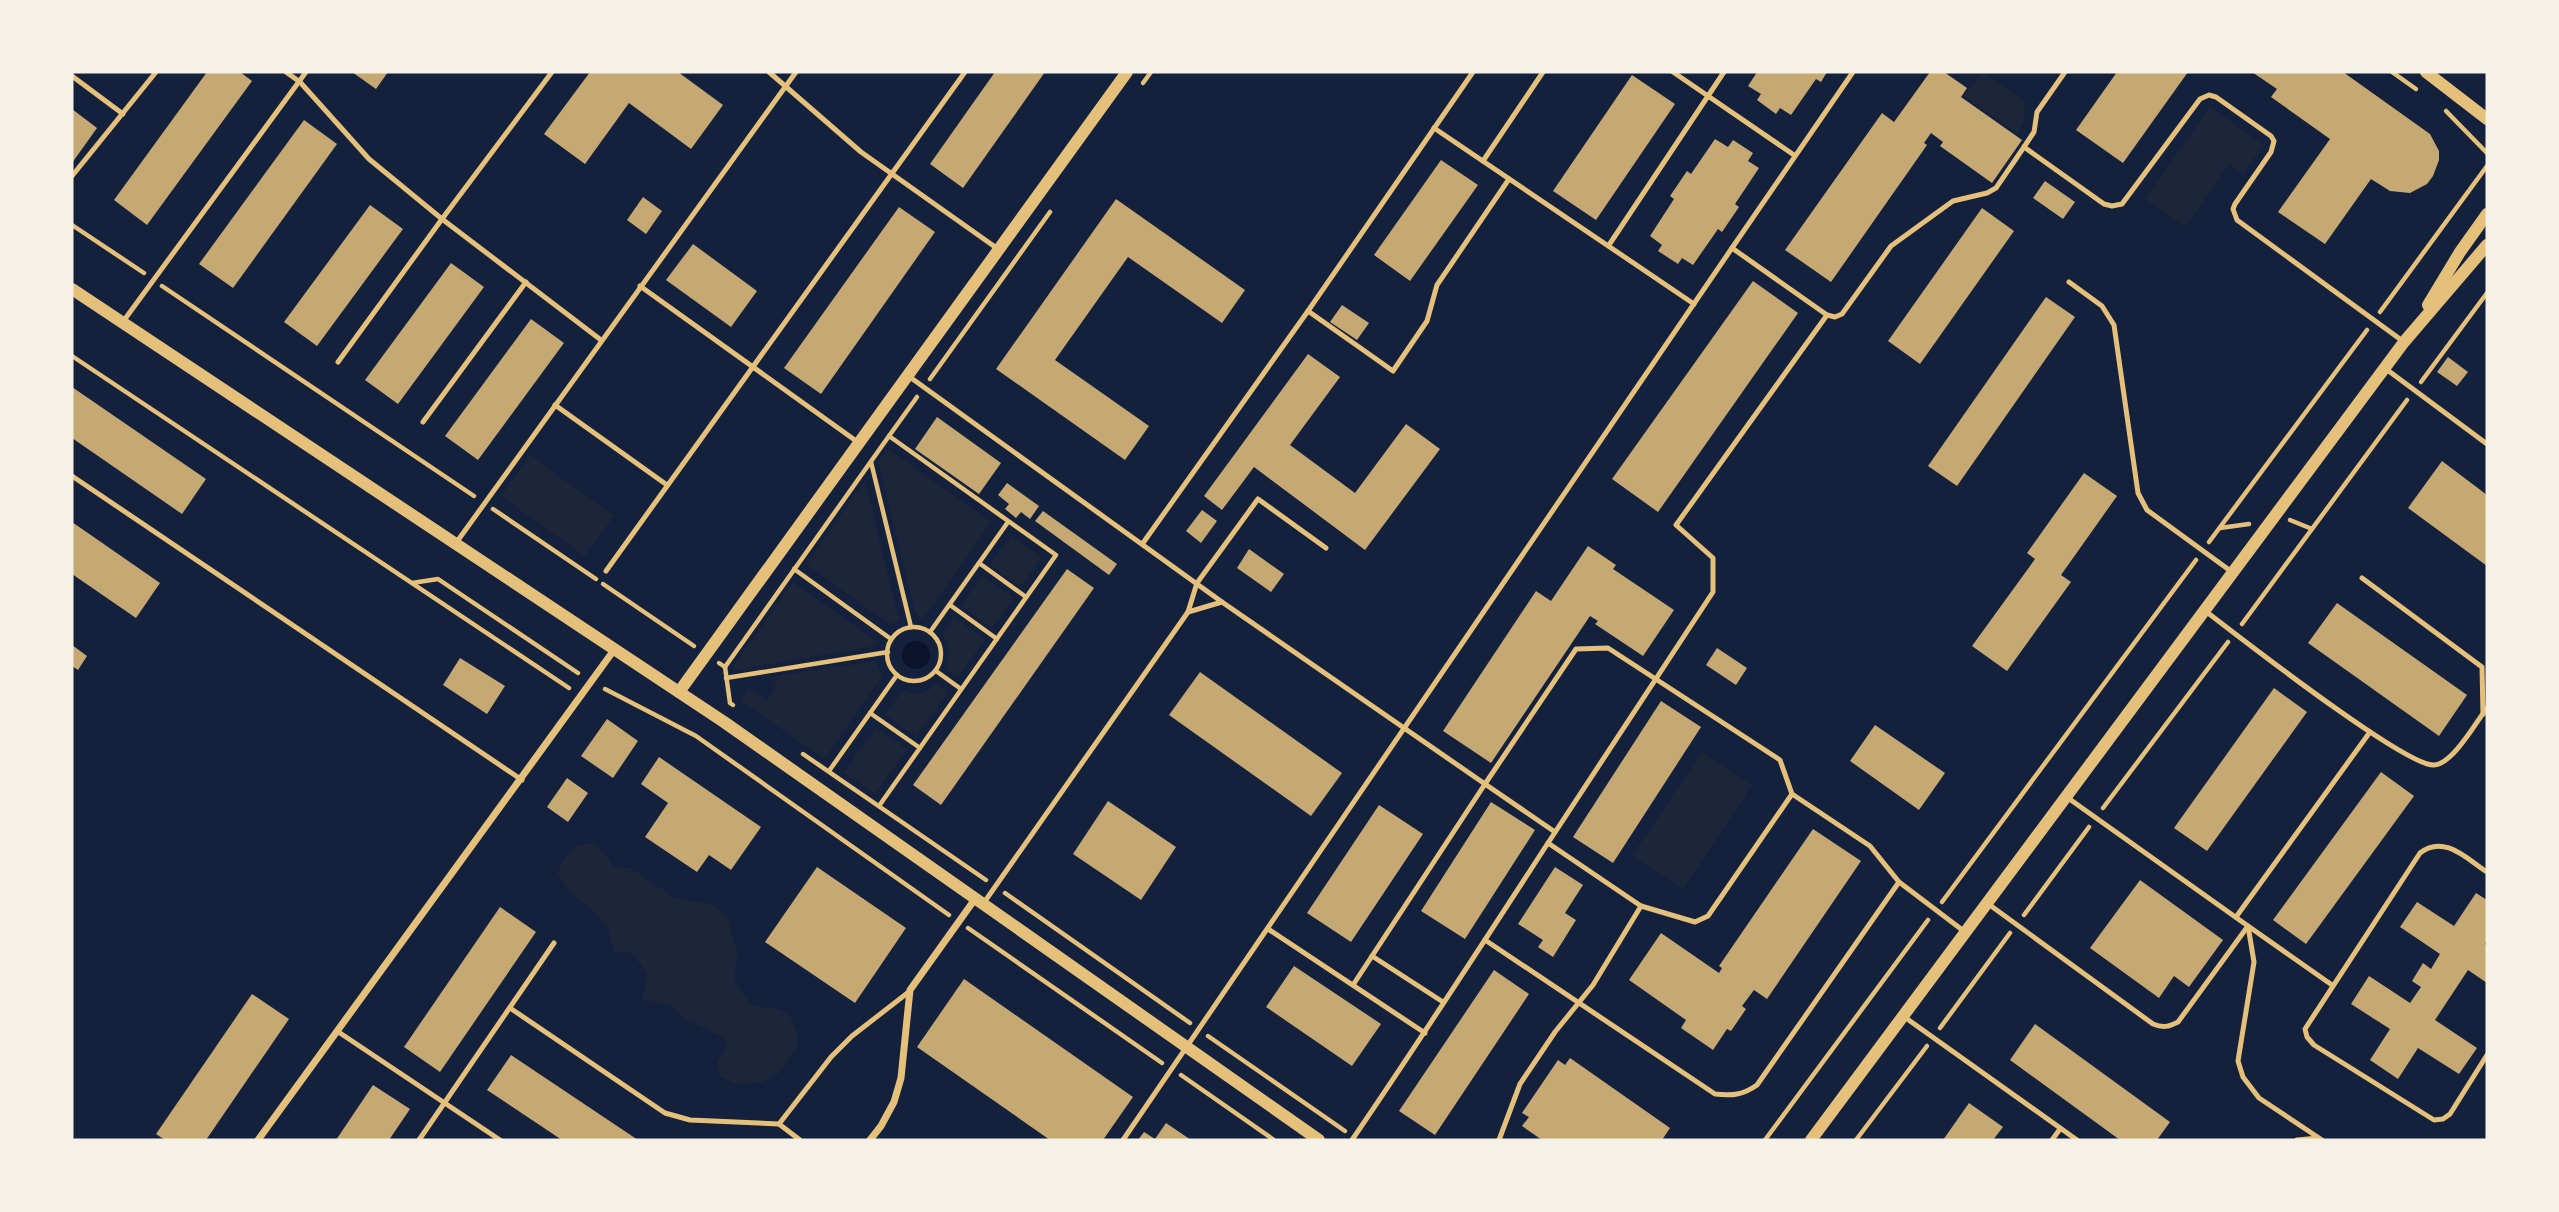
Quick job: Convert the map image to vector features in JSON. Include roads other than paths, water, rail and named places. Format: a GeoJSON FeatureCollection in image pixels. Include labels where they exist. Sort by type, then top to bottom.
{"type":"FeatureCollection","features":[{"type":"Feature","properties":{"kind":"street"},"geometry":{"type":"LineString","coordinates":[[679,692],[1127,72]]}},
{"type":"Feature","properties":{"kind":"street"},"geometry":{"type":"LineString","coordinates":[[2426,72],[2487,119]]}},
{"type":"Feature","properties":{"kind":"street"},"geometry":{"type":"LineString","coordinates":[[2445,72],[2472,105],[2487,113]]}},
{"type":"Feature","properties":{"kind":"street"},"geometry":{"type":"LineString","coordinates":[[2417,325],[2460,252],[2487,214]]}},
{"type":"Feature","properties":{"kind":"street"},"geometry":{"type":"LineString","coordinates":[[1811,1140],[2404,342],[2487,245]]}},
{"type":"Feature","properties":{"kind":"street"},"geometry":{"type":"LineString","coordinates":[[72,289],[679,692],[1319,1140]]}},
{"type":"Feature","properties":{"kind":"street"},"geometry":{"type":"LineString","coordinates":[[258,1140],[614,650]]}},
{"type":"Feature","properties":{"kind":"street"},"geometry":{"type":"LineString","coordinates":[[870,1140],[894,1102],[901,1078],[911,990],[959,922],[979,901]]}},
{"type":"Feature","properties":{"kind":"lane"},"geometry":{"type":"LineString","coordinates":[[72,176],[156,72]]}},
{"type":"Feature","properties":{"kind":"lane"},"geometry":{"type":"LineString","coordinates":[[286,72],[300,82],[369,159],[442,219],[601,340]]}},
{"type":"Feature","properties":{"kind":"lane"},"geometry":{"type":"LineString","coordinates":[[122,323],[306,72]]}},
{"type":"Feature","properties":{"kind":"lane"},"geometry":{"type":"LineString","coordinates":[[338,362],[552,72]]}},
{"type":"Feature","properties":{"kind":"lane"},"geometry":{"type":"LineString","coordinates":[[769,72],[861,152],[998,249]]}},
{"type":"Feature","properties":{"kind":"lane"},"geometry":{"type":"LineString","coordinates":[[455,545],[796,72]]}},
{"type":"Feature","properties":{"kind":"lane"},"geometry":{"type":"LineString","coordinates":[[606,571],[965,72]]}},
{"type":"Feature","properties":{"kind":"lane"},"geometry":{"type":"LineString","coordinates":[[1143,543],[1473,72]]}},
{"type":"Feature","properties":{"kind":"lane"},"geometry":{"type":"LineString","coordinates":[[1483,161],[1543,72]]}},
{"type":"Feature","properties":{"kind":"lane"},"geometry":{"type":"LineString","coordinates":[[1672,72],[1794,155]]}},
{"type":"Feature","properties":{"kind":"lane"},"geometry":{"type":"LineString","coordinates":[[1609,245],[1724,72]]}},
{"type":"Feature","properties":{"kind":"lane"},"geometry":{"type":"LineString","coordinates":[[1123,1140],[1853,72]]}},
{"type":"Feature","properties":{"kind":"lane"},"geometry":{"type":"LineString","coordinates":[[1732,248],[1827,315],[1835,317],[1842,314],[1891,246],[1953,201],[1987,193],[1996,188],[2034,132],[2037,112],[2065,72]]}},
{"type":"Feature","properties":{"kind":"lane"},"geometry":{"type":"LineString","coordinates":[[72,76],[123,114]]}},
{"type":"Feature","properties":{"kind":"lane"},"geometry":{"type":"LineString","coordinates":[[2024,147],[2104,204],[2122,204],[2200,99],[2209,95],[2216,97],[2271,136],[2274,141],[2271,152],[2235,204],[2234,216],[2404,342]]}},
{"type":"Feature","properties":{"kind":"lane"},"geometry":{"type":"LineString","coordinates":[[1434,128],[1693,304]]}},
{"type":"Feature","properties":{"kind":"lane"},"geometry":{"type":"LineString","coordinates":[[1308,311],[1393,371],[1426,321],[1437,285],[1509,178]]}},
{"type":"Feature","properties":{"kind":"lane"},"geometry":{"type":"LineString","coordinates":[[423,422],[526,282]]}},
{"type":"Feature","properties":{"kind":"lane"},"geometry":{"type":"LineString","coordinates":[[2069,282],[2102,306],[2114,325],[2138,493],[2147,510],[2232,572]]}},
{"type":"Feature","properties":{"kind":"lane"},"geometry":{"type":"LineString","coordinates":[[640,286],[859,443]]}},
{"type":"Feature","properties":{"kind":"lane"},"geometry":{"type":"LineString","coordinates":[[1353,1139],[1713,592],[1713,558],[1676,525],[1827,315]]}},
{"type":"Feature","properties":{"kind":"lane"},"geometry":{"type":"LineString","coordinates":[[2385,368],[2487,444]]}},
{"type":"Feature","properties":{"kind":"lane"},"geometry":{"type":"LineString","coordinates":[[907,375],[1403,730],[1555,832]]}},
{"type":"Feature","properties":{"kind":"lane"},"geometry":{"type":"LineString","coordinates":[[555,405],[667,485]]}},
{"type":"Feature","properties":{"kind":"lane"},"geometry":{"type":"LineString","coordinates":[[72,476],[522,780]]}},
{"type":"Feature","properties":{"kind":"lane"},"geometry":{"type":"LineString","coordinates":[[979,901],[995,887],[1188,612],[1196,583],[1258,499],[1326,548]]}},
{"type":"Feature","properties":{"kind":"lane"},"geometry":{"type":"LineString","coordinates":[[2361,578],[2482,667],[2483,714]]}},
{"type":"Feature","properties":{"kind":"lane"},"geometry":{"type":"LineString","coordinates":[[1188,612],[1222,602]]}},
{"type":"Feature","properties":{"kind":"lane"},"geometry":{"type":"LineString","coordinates":[[2204,610],[2370,732],[2421,764],[2436,766],[2451,757],[2487,708]]}},
{"type":"Feature","properties":{"kind":"lane"},"geometry":{"type":"LineString","coordinates":[[1353,985],[1576,649],[1608,648],[1780,760],[1792,794],[1870,846],[1899,882],[1965,932]]}},
{"type":"Feature","properties":{"kind":"lane"},"geometry":{"type":"LineString","coordinates":[[2236,917],[2370,732]]}},
{"type":"Feature","properties":{"kind":"lane"},"geometry":{"type":"LineString","coordinates":[[1548,843],[1641,906],[1695,922],[1708,916],[1792,794]]}},
{"type":"Feature","properties":{"kind":"lane"},"geometry":{"type":"LineString","coordinates":[[2067,797],[2332,985]]}},
{"type":"Feature","properties":{"kind":"lane"},"geometry":{"type":"LineString","coordinates":[[2487,872],[2438,844],[2420,853],[2305,1029],[2307,1037],[2314,1045],[2434,1120],[2443,1119],[2450,1114],[2487,1055]]}},
{"type":"Feature","properties":{"kind":"lane"},"geometry":{"type":"LineString","coordinates":[[1485,940],[1715,1094],[1731,1096],[1747,1092],[1757,1085],[1899,882]]}},
{"type":"Feature","properties":{"kind":"lane"},"geometry":{"type":"LineString","coordinates":[[1987,903],[2153,1024],[2162,1027],[2169,1027],[2178,1021],[2248,926]]}},
{"type":"Feature","properties":{"kind":"lane"},"geometry":{"type":"LineString","coordinates":[[1499,1140],[1520,1084],[1555,1032],[1593,985],[1641,906]]}},
{"type":"Feature","properties":{"kind":"lane"},"geometry":{"type":"LineString","coordinates":[[2248,926],[2254,962],[2238,1061],[2243,1077],[2259,1098],[2320,1139]]}},
{"type":"Feature","properties":{"kind":"lane"},"geometry":{"type":"LineString","coordinates":[[1268,929],[1425,1033]]}},
{"type":"Feature","properties":{"kind":"lane"},"geometry":{"type":"LineString","coordinates":[[419,1140],[554,943]]}},
{"type":"Feature","properties":{"kind":"lane"},"geometry":{"type":"LineString","coordinates":[[1372,956],[1443,1002]]}},
{"type":"Feature","properties":{"kind":"lane"},"geometry":{"type":"LineString","coordinates":[[779,1124],[831,1057],[852,1036],[911,990]]}},
{"type":"Feature","properties":{"kind":"lane"},"geometry":{"type":"LineString","coordinates":[[510,1008],[665,1113],[690,1120],[779,1124],[800,1140]]}},
{"type":"Feature","properties":{"kind":"lane"},"geometry":{"type":"LineString","coordinates":[[1903,1016],[2077,1140]]}},
{"type":"Feature","properties":{"kind":"lane"},"geometry":{"type":"LineString","coordinates":[[337,1031],[500,1140]]}},
{"type":"Feature","properties":{"kind":"lane"},"geometry":{"type":"LineString","coordinates":[[2052,1140],[2060,1129]]}},
{"type":"Feature","properties":{"kind":"lane"},"geometry":{"type":"LineString","coordinates":[[2297,1140],[2320,1139]]}}]}
